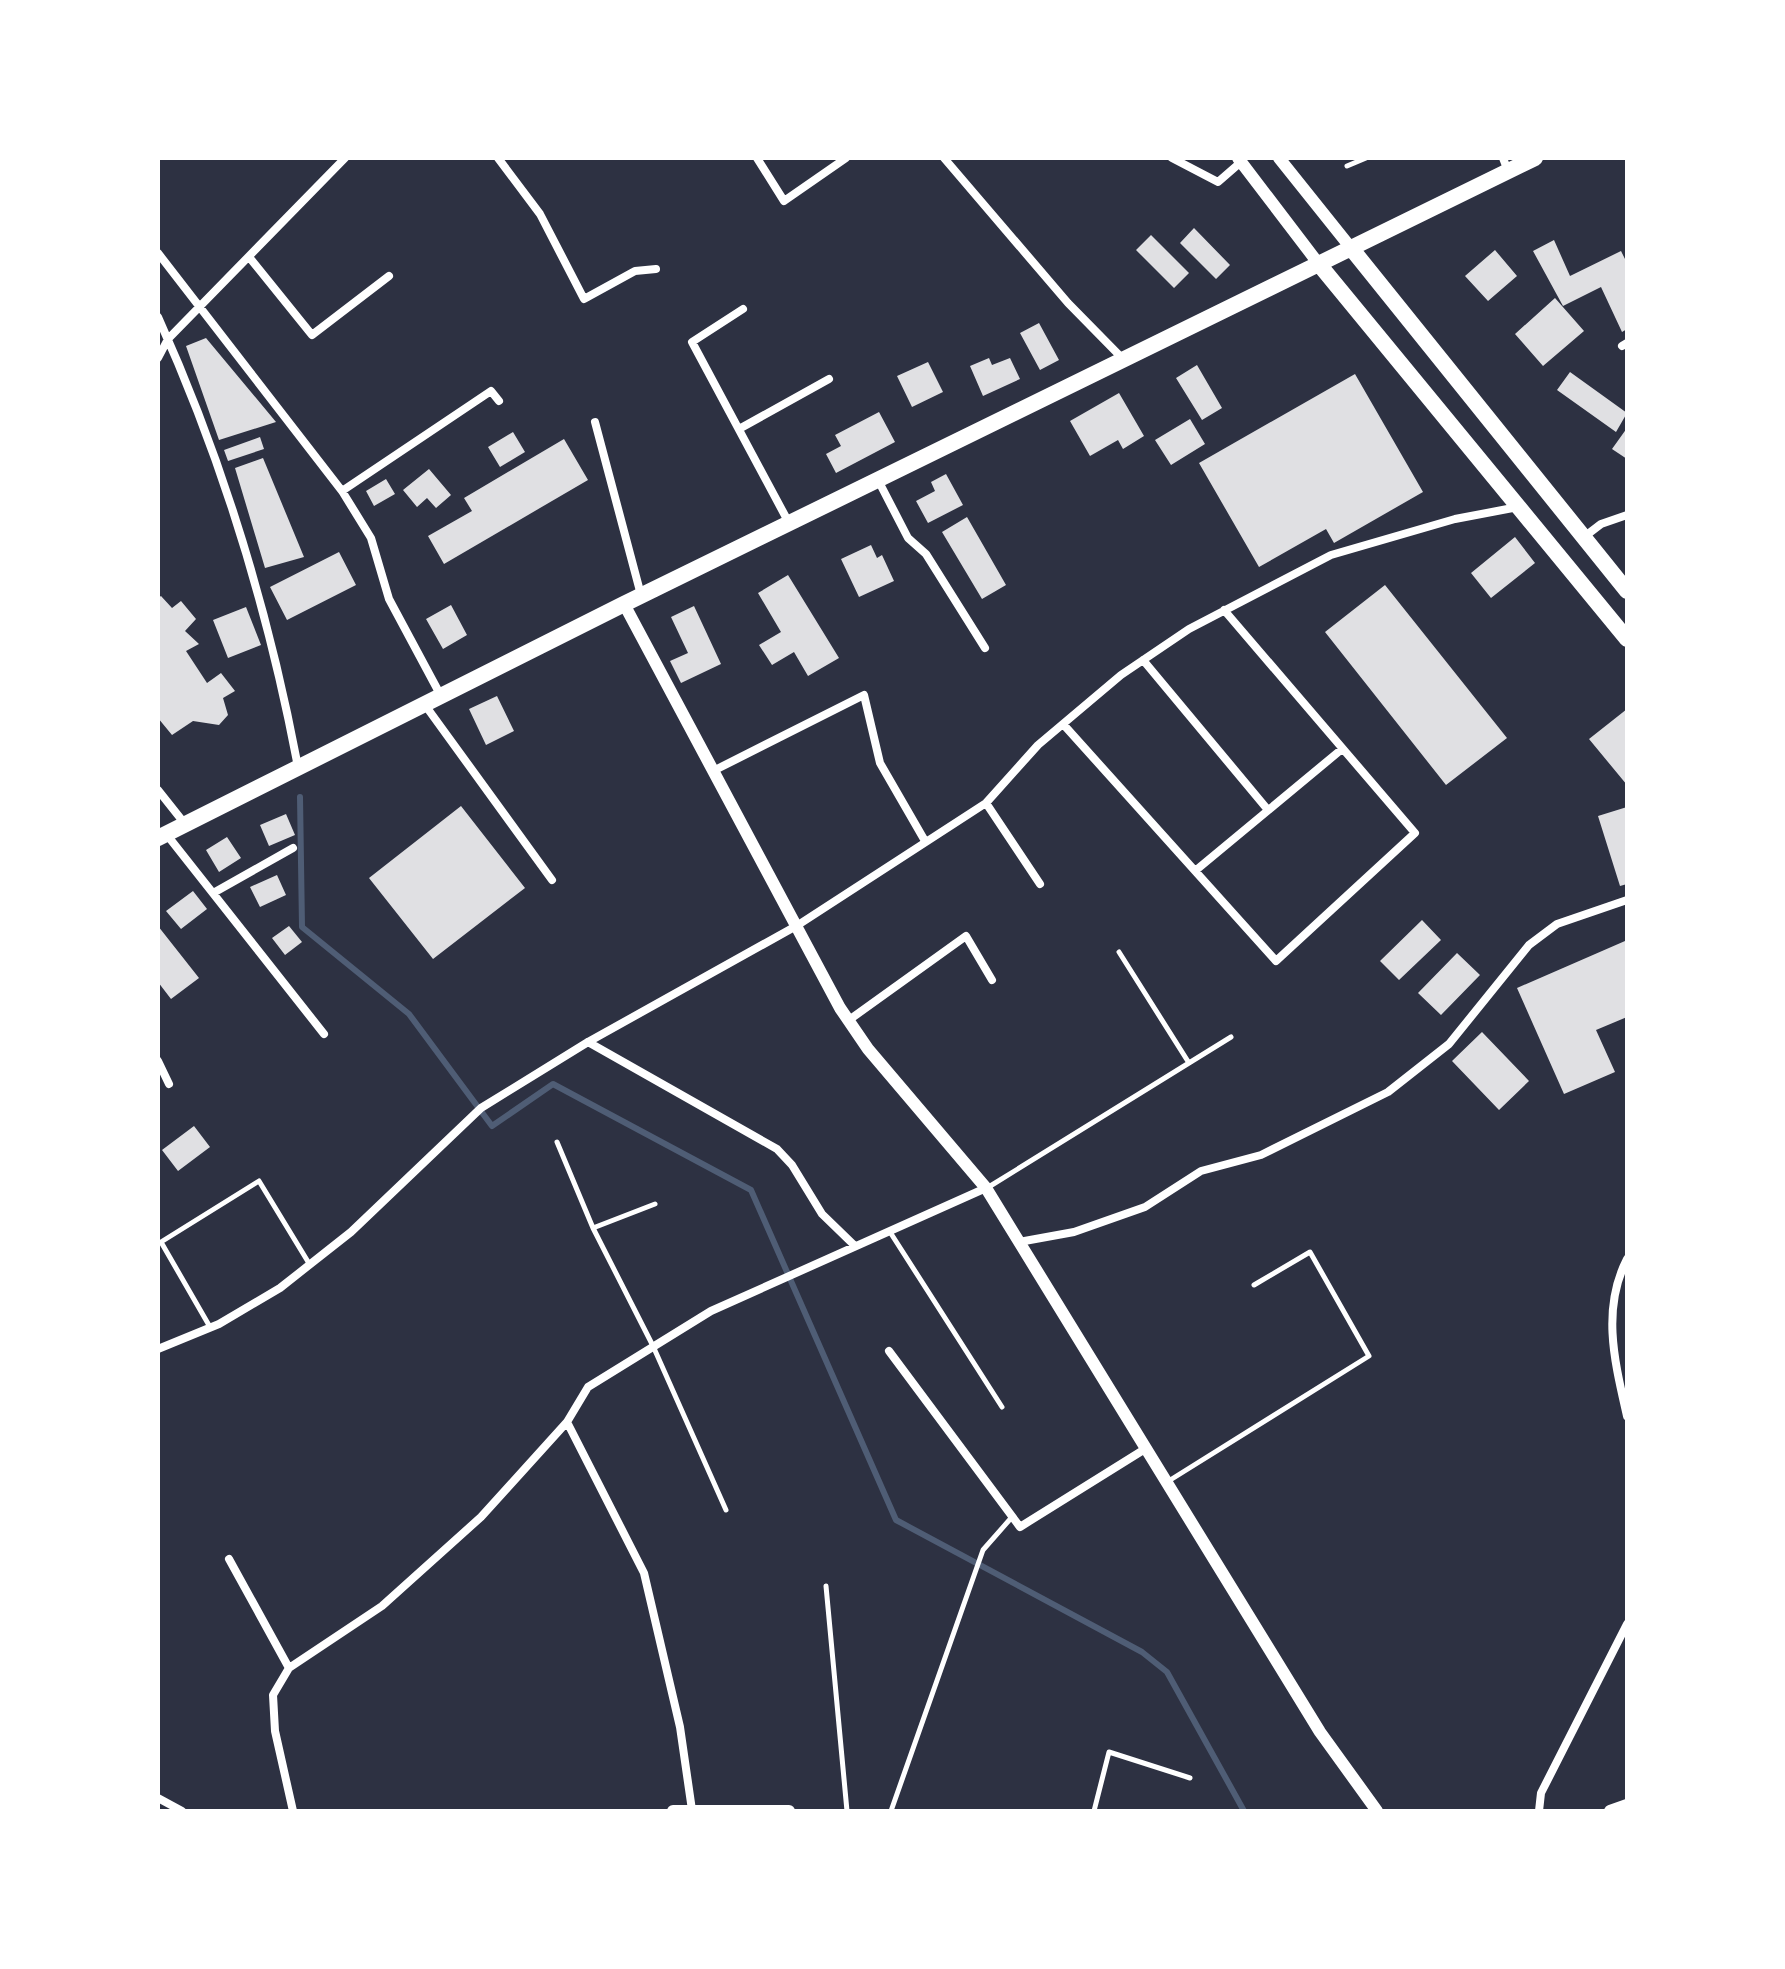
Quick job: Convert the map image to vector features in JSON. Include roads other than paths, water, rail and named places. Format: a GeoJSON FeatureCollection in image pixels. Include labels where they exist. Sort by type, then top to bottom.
{"type":"FeatureCollection","features":[{"type":"Feature","properties":{"kind":"highway"},"geometry":{"type":"LineString","coordinates":[[162,836],[624,604],[1351,248],[1506,164],[1535,158]]}},
{"type":"Feature","properties":{"kind":"highway"},"geometry":{"type":"LineString","coordinates":[[1351,248],[1627,591]]}},
{"type":"Feature","properties":{"kind":"highway"},"geometry":{"type":"LineString","coordinates":[[1318,263],[1627,639]]}},
{"type":"Feature","properties":{"kind":"street"},"geometry":{"type":"LineString","coordinates":[[158,358],[168,339],[345,158]]}},
{"type":"Feature","properties":{"kind":"street"},"geometry":{"type":"LineString","coordinates":[[498,158],[540,214],[584,299],[635,271],[656,269]]}},
{"type":"Feature","properties":{"kind":"street"},"geometry":{"type":"LineString","coordinates":[[757,158],[784,201],[846,158]]}},
{"type":"Feature","properties":{"kind":"street"},"geometry":{"type":"LineString","coordinates":[[944,158],[1068,303],[1124,359]]}},
{"type":"Feature","properties":{"kind":"street"},"geometry":{"type":"LineString","coordinates":[[1172,158],[1218,182],[1239,160],[1318,263]]}},
{"type":"Feature","properties":{"kind":"street"},"geometry":{"type":"LineString","coordinates":[[1279,158],[1351,248]]}},
{"type":"Feature","properties":{"kind":"street"},"geometry":{"type":"LineString","coordinates":[[158,253],[342,491],[371,538],[389,599],[441,696]]}},
{"type":"Feature","properties":{"kind":"street"},"geometry":{"type":"LineString","coordinates":[[249,257],[312,335],[389,276]]}},
{"type":"Feature","properties":{"kind":"street"},"geometry":{"type":"LineString","coordinates":[[743,309],[692,342],[789,523]]}},
{"type":"Feature","properties":{"kind":"street"},"geometry":{"type":"LineString","coordinates":[[158,317],[213,458],[274,643],[298,767]]}},
{"type":"Feature","properties":{"kind":"street"},"geometry":{"type":"LineString","coordinates":[[739,429],[829,379]]}},
{"type":"Feature","properties":{"kind":"street"},"geometry":{"type":"LineString","coordinates":[[342,491],[491,391],[499,401]]}},
{"type":"Feature","properties":{"kind":"street"},"geometry":{"type":"LineString","coordinates":[[595,422],[641,596]]}},
{"type":"Feature","properties":{"kind":"street"},"geometry":{"type":"LineString","coordinates":[[878,480],[908,538],[926,554],[985,648]]}},
{"type":"Feature","properties":{"kind":"street"},"geometry":{"type":"LineString","coordinates":[[158,1349],[211,1328],[280,1288],[351,1232],[481,1108],[588,1042],[798,925],[986,803],[1038,745],[1143,660],[1224,610],[1331,555],[1455,519],[1518,507]]}},
{"type":"Feature","properties":{"kind":"street"},"geometry":{"type":"LineString","coordinates":[[1583,537],[1601,524],[1627,515]]}},
{"type":"Feature","properties":{"kind":"street"},"geometry":{"type":"LineString","coordinates":[[624,604],[849,1020],[868,1049],[986,1188],[1320,1732],[1377,1811]]}},
{"type":"Feature","properties":{"kind":"street"},"geometry":{"type":"LineString","coordinates":[[1063,724],[1276,961],[1415,833],[1224,610]]}},
{"type":"Feature","properties":{"kind":"street"},"geometry":{"type":"LineString","coordinates":[[1143,660],[1268,810]]}},
{"type":"Feature","properties":{"kind":"street"},"geometry":{"type":"LineString","coordinates":[[713,771],[864,695],[880,763],[925,841]]}},
{"type":"Feature","properties":{"kind":"street"},"geometry":{"type":"LineString","coordinates":[[424,704],[552,880]]}},
{"type":"Feature","properties":{"kind":"street"},"geometry":{"type":"LineString","coordinates":[[1195,871],[1342,749]]}},
{"type":"Feature","properties":{"kind":"street"},"geometry":{"type":"LineString","coordinates":[[158,790],[185,824]]}},
{"type":"Feature","properties":{"kind":"street"},"geometry":{"type":"LineString","coordinates":[[986,803],[1040,884]]}},
{"type":"Feature","properties":{"kind":"street"},"geometry":{"type":"LineString","coordinates":[[162,836],[215,892],[324,1034]]}},
{"type":"Feature","properties":{"kind":"street"},"geometry":{"type":"LineString","coordinates":[[215,892],[293,848]]}},
{"type":"Feature","properties":{"kind":"street"},"geometry":{"type":"LineString","coordinates":[[1019,1242],[1074,1232],[1134,1211],[1201,1171],[1261,1155],[1388,1092],[1449,1044],[1529,945],[1557,924],[1627,900]]}},
{"type":"Feature","properties":{"kind":"street"},"geometry":{"type":"LineString","coordinates":[[849,1020],[966,936],[992,980]]}},
{"type":"Feature","properties":{"kind":"street"},"geometry":{"type":"LineString","coordinates":[[588,1042],[777,1149],[792,1165],[822,1214],[855,1246]]}},
{"type":"Feature","properties":{"kind":"street"},"geometry":{"type":"LineString","coordinates":[[158,1061],[169,1084]]}},
{"type":"Feature","properties":{"kind":"street"},"geometry":{"type":"LineString","coordinates":[[293,1811],[275,1731],[273,1695],[289,1668],[393,1597],[481,1517],[567,1422],[588,1387],[711,1311],[986,1188]]}},
{"type":"Feature","properties":{"kind":"street"},"geometry":{"type":"LineString","coordinates":[[1627,1259],[1616,1281],[1611,1304],[1616,1364],[1627,1416]]}},
{"type":"Feature","properties":{"kind":"street"},"geometry":{"type":"LineString","coordinates":[[889,1351],[1020,1527],[1145,1449]]}},
{"type":"Feature","properties":{"kind":"street"},"geometry":{"type":"LineString","coordinates":[[567,1422],[644,1573],[680,1727],[692,1810]]}},
{"type":"Feature","properties":{"kind":"street"},"geometry":{"type":"LineString","coordinates":[[229,1559],[289,1668]]}},
{"type":"Feature","properties":{"kind":"street"},"geometry":{"type":"LineString","coordinates":[[1539,1811],[1541,1793],[1627,1624]]}},
{"type":"Feature","properties":{"kind":"street"},"geometry":{"type":"LineString","coordinates":[[158,1798],[178,1811]]}},
{"type":"Feature","properties":{"kind":"street"},"geometry":{"type":"LineString","coordinates":[[1610,1811],[1627,1805]]}},
{"type":"Feature","properties":{"kind":"street"},"geometry":{"type":"LineString","coordinates":[[673,1811],[789,1811]]}},
{"type":"Feature","properties":{"kind":"lane"},"geometry":{"type":"LineString","coordinates":[[1347,166],[1366,158]]}},
{"type":"Feature","properties":{"kind":"lane"},"geometry":{"type":"LineString","coordinates":[[1119,952],[1189,1063]]}},
{"type":"Feature","properties":{"kind":"lane"},"geometry":{"type":"LineString","coordinates":[[986,1188],[1231,1037]]}},
{"type":"Feature","properties":{"kind":"lane"},"geometry":{"type":"LineString","coordinates":[[557,1142],[593,1228],[653,1346],[726,1510]]}},
{"type":"Feature","properties":{"kind":"lane"},"geometry":{"type":"LineString","coordinates":[[211,1328],[161,1242],[259,1181],[310,1265]]}},
{"type":"Feature","properties":{"kind":"lane"},"geometry":{"type":"LineString","coordinates":[[593,1228],[655,1204]]}},
{"type":"Feature","properties":{"kind":"lane"},"geometry":{"type":"LineString","coordinates":[[889,1231],[1002,1407]]}},
{"type":"Feature","properties":{"kind":"lane"},"geometry":{"type":"LineString","coordinates":[[1166,1483],[1369,1356],[1310,1252],[1254,1285]]}},
{"type":"Feature","properties":{"kind":"lane"},"geometry":{"type":"LineString","coordinates":[[891,1811],[983,1550],[1012,1517]]}},
{"type":"Feature","properties":{"kind":"lane"},"geometry":{"type":"LineString","coordinates":[[826,1586],[847,1811]]}},
{"type":"Feature","properties":{"kind":"lane"},"geometry":{"type":"LineString","coordinates":[[1094,1811],[1109,1752],[1190,1778]]}},
{"type":"Feature","properties":{"kind":"waterway"},"geometry":{"type":"LineString","coordinates":[[300,797],[302,927],[409,1014],[492,1126],[553,1084],[751,1190],[896,1520],[1142,1652],[1167,1672],[1244,1811]]}}]}
